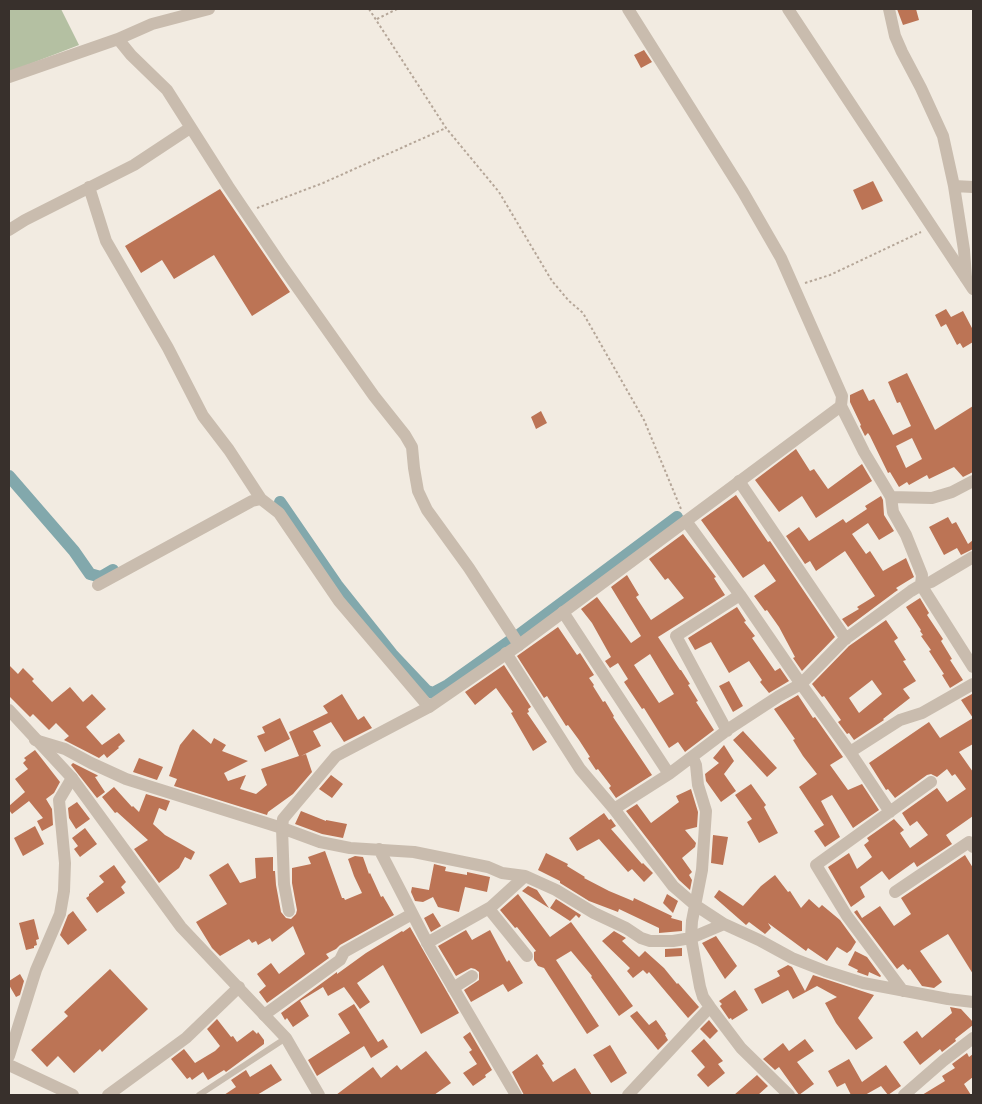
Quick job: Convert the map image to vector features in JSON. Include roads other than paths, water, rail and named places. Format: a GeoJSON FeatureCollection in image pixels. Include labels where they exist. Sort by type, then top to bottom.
{"type":"FeatureCollection","features":[{"type":"Feature","properties":{"kind":"street"},"geometry":{"type":"LineString","coordinates":[[9,76],[118,38],[152,24],[172,13],[209,9]]}},
{"type":"Feature","properties":{"kind":"street"},"geometry":{"type":"LineString","coordinates":[[628,9],[742,192],[780,258],[864,452],[891,498],[893,512],[906,535],[922,575],[921,585],[973,667]]}},
{"type":"Feature","properties":{"kind":"street"},"geometry":{"type":"LineString","coordinates":[[788,9],[973,289]]}},
{"type":"Feature","properties":{"kind":"street"},"geometry":{"type":"LineString","coordinates":[[889,9],[895,36],[943,136],[954,186],[964,250],[966,278]]}},
{"type":"Feature","properties":{"kind":"street"},"geometry":{"type":"LineString","coordinates":[[118,38],[131,55],[167,90],[246,213],[374,396],[405,435],[412,447],[418,491],[427,510],[519,645]]}},
{"type":"Feature","properties":{"kind":"street"},"geometry":{"type":"LineString","coordinates":[[9,230],[134,165],[190,128]]}},
{"type":"Feature","properties":{"kind":"street"},"geometry":{"type":"LineString","coordinates":[[954,186],[973,187]]}},
{"type":"Feature","properties":{"kind":"street"},"geometry":{"type":"LineString","coordinates":[[90,187],[106,240],[168,348],[203,416],[229,450],[261,499],[279,513],[339,601],[429,707]]}},
{"type":"Feature","properties":{"kind":"street"},"geometry":{"type":"LineString","coordinates":[[290,911],[284,884],[283,819],[336,756],[429,707],[519,645],[739,481],[841,401]]}},
{"type":"Feature","properties":{"kind":"street"},"geometry":{"type":"LineString","coordinates":[[739,481],[846,639]]}},
{"type":"Feature","properties":{"kind":"street"},"geometry":{"type":"LineString","coordinates":[[891,498],[932,498],[952,492],[973,482]]}},
{"type":"Feature","properties":{"kind":"street"},"geometry":{"type":"LineString","coordinates":[[98,585],[252,501],[261,499]]}},
{"type":"Feature","properties":{"kind":"street"},"geometry":{"type":"LineString","coordinates":[[686,521],[740,595],[890,812]]}},
{"type":"Feature","properties":{"kind":"street"},"geometry":{"type":"LineString","coordinates":[[614,809],[693,758],[727,731],[779,696],[801,684],[846,639],[921,585],[931,582],[973,556]]}},
{"type":"Feature","properties":{"kind":"street"},"geometry":{"type":"LineString","coordinates":[[727,731],[676,636],[740,595]]}},
{"type":"Feature","properties":{"kind":"street"},"geometry":{"type":"LineString","coordinates":[[563,612],[669,774]]}},
{"type":"Feature","properties":{"kind":"street"},"geometry":{"type":"LineString","coordinates":[[506,653],[580,769],[614,809],[673,886],[695,904],[724,924],[792,958],[825,971],[863,983],[973,1002]]}},
{"type":"Feature","properties":{"kind":"street"},"geometry":{"type":"LineString","coordinates":[[850,752],[900,720],[922,712],[973,684]]}},
{"type":"Feature","properties":{"kind":"street"},"geometry":{"type":"LineString","coordinates":[[9,710],[72,778],[181,927],[286,1038],[318,1095]]}},
{"type":"Feature","properties":{"kind":"street"},"geometry":{"type":"LineString","coordinates":[[35,740],[65,749],[126,779],[282,828],[320,842],[350,848],[414,852],[488,867],[502,874],[525,876],[556,890],[641,938],[650,941],[673,941],[691,938],[724,924]]}},
{"type":"Feature","properties":{"kind":"street"},"geometry":{"type":"LineString","coordinates":[[693,758],[696,765],[698,785],[706,811],[702,870],[691,938],[702,996],[742,1048],[789,1095]]}},
{"type":"Feature","properties":{"kind":"street"},"geometry":{"type":"LineString","coordinates":[[9,1056],[36,970],[60,914],[64,891],[65,863],[59,800],[72,778]]}},
{"type":"Feature","properties":{"kind":"street"},"geometry":{"type":"LineString","coordinates":[[903,991],[847,916],[816,865],[931,782]]}},
{"type":"Feature","properties":{"kind":"street"},"geometry":{"type":"LineString","coordinates":[[894,892],[969,842],[973,848]]}},
{"type":"Feature","properties":{"kind":"street"},"geometry":{"type":"LineString","coordinates":[[379,850],[427,943],[516,1095]]}},
{"type":"Feature","properties":{"kind":"street"},"geometry":{"type":"LineString","coordinates":[[427,943],[489,909],[525,876]]}},
{"type":"Feature","properties":{"kind":"street"},"geometry":{"type":"LineString","coordinates":[[489,909],[527,956]]}},
{"type":"Feature","properties":{"kind":"street"},"geometry":{"type":"LineString","coordinates":[[264,1015],[340,960],[344,952],[412,914]]}},
{"type":"Feature","properties":{"kind":"street"},"geometry":{"type":"LineString","coordinates":[[453,988],[472,976]]}},
{"type":"Feature","properties":{"kind":"street"},"geometry":{"type":"LineString","coordinates":[[108,1095],[186,1038],[239,987]]}},
{"type":"Feature","properties":{"kind":"street"},"geometry":{"type":"LineString","coordinates":[[628,1095],[710,1007]]}},
{"type":"Feature","properties":{"kind":"street"},"geometry":{"type":"LineString","coordinates":[[904,1095],[973,1038]]}},
{"type":"Feature","properties":{"kind":"street"},"geometry":{"type":"LineString","coordinates":[[9,1065],[73,1095]]}},
{"type":"Feature","properties":{"kind":"lane"},"geometry":{"type":"LineString","coordinates":[[199,1095],[286,1038]]}},
{"type":"Feature","properties":{"kind":"waterway"},"geometry":{"type":"LineString","coordinates":[[9,476],[74,551],[90,574],[101,577],[113,570]]}},
{"type":"Feature","properties":{"kind":"waterway"},"geometry":{"type":"LineString","coordinates":[[280,502],[337,585],[392,654],[427,691],[433,693],[448,685],[510,641]]}},
{"type":"Feature","properties":{"kind":"waterway"},"geometry":{"type":"LineString","coordinates":[[520,634],[677,517]]}}]}
